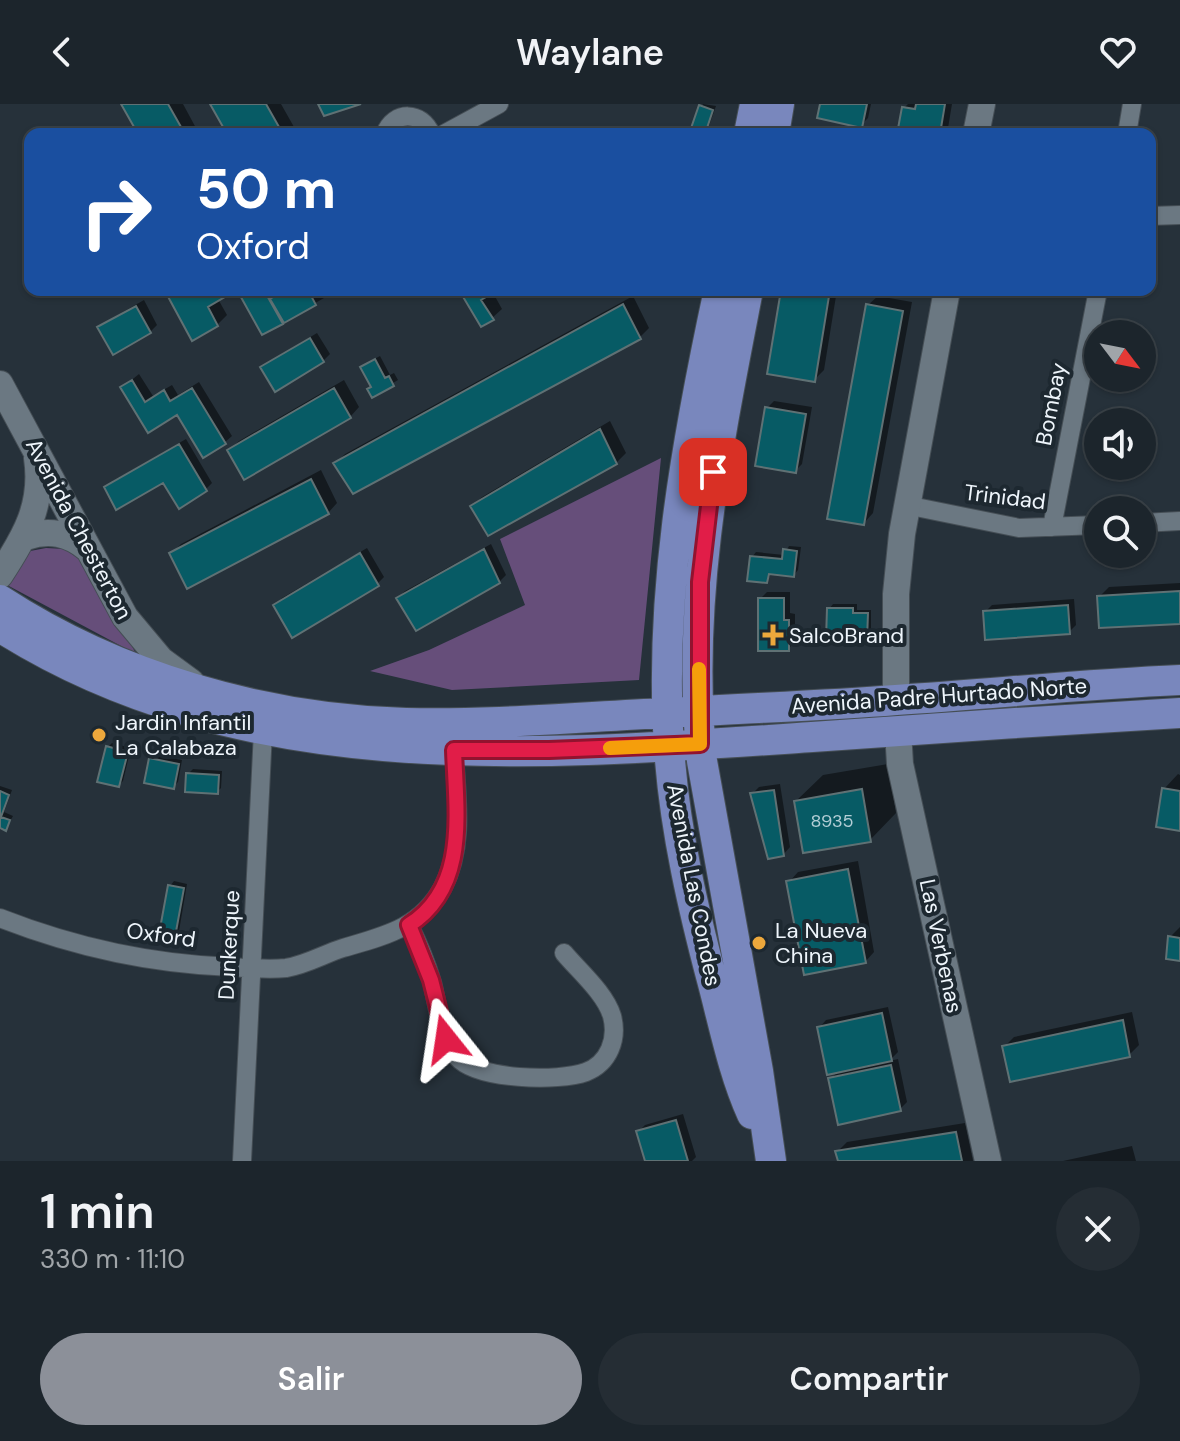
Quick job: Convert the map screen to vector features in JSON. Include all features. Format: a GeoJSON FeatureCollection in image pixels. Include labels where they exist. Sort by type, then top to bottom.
{"type":"FeatureCollection","features":[{"type":"Feature","properties":{"kind":"main road"},"geometry":{"type":"LineString","coordinates":[[750,128],[755,104]]}},
{"type":"Feature","properties":{"kind":"main road"},"geometry":{"type":"LineString","coordinates":[[775,128],[779,104]]}},
{"type":"Feature","properties":{"kind":"main road","name":"Avenida Las Condes"},"geometry":{"type":"LineString","coordinates":[[718,296],[691,426],[680,504],[670,615],[669,745],[681,844],[702,943],[739,1078],[768,1151]]}},
{"type":"Feature","properties":{"kind":"main road","name":"Avenida Las Condes"},"geometry":{"type":"LineString","coordinates":[[747,296],[713,472],[702,567],[699,711],[700,744],[758,1071],[768,1151]]}},
{"type":"Feature","properties":{"kind":"main road","name":"Avenida Padre Hurtado Norte"},"geometry":{"type":"LineString","coordinates":[[0,600],[57,634],[132,668],[209,691],[308,714],[404,723],[522,722],[1180,680]]}},
{"type":"Feature","properties":{"kind":"main road","name":"Avenida Padre Hurtado Norte"},"geometry":{"type":"LineString","coordinates":[[0,627],[72,667],[186,711],[263,731],[355,745],[454,750],[549,750],[700,744],[1180,713]]}},
{"type":"Feature","properties":{"kind":"main road"},"geometry":{"type":"LineString","coordinates":[[1116,717],[1125,699],[1145,682]]}},
{"type":"Feature","properties":{"kind":"street"},"geometry":{"type":"LineString","coordinates":[[455,128],[499,104]]}},
{"type":"Feature","properties":{"kind":"street"},"geometry":{"type":"LineString","coordinates":[[977,128],[982,104]]}},
{"type":"Feature","properties":{"kind":"street"},"geometry":{"type":"LineString","coordinates":[[1128,128],[1132,104]]}},
{"type":"Feature","properties":{"kind":"street"},"geometry":{"type":"LineString","coordinates":[[388,122],[412,116],[428,128]]}},
{"type":"Feature","properties":{"kind":"street"},"geometry":{"type":"LineString","coordinates":[[1156,216],[1180,215]]}},
{"type":"Feature","properties":{"kind":"street"},"geometry":{"type":"LineString","coordinates":[[896,700],[896,594],[906,505],[946,296]]}},
{"type":"Feature","properties":{"kind":"street","name":"Bombay"},"geometry":{"type":"LineString","coordinates":[[1052,527],[1097,296]]}},
{"type":"Feature","properties":{"kind":"street","name":"Avenida Chesterton"},"geometry":{"type":"LineString","coordinates":[[0,384],[114,598],[138,635],[171,669],[209,691]]}},
{"type":"Feature","properties":{"kind":"street"},"geometry":{"type":"LineString","coordinates":[[0,575],[26,537],[35,511],[39,484],[33,443]]}},
{"type":"Feature","properties":{"kind":"street","name":"Trinidad"},"geometry":{"type":"LineString","coordinates":[[906,505],[1000,525],[1084,526]]}},
{"type":"Feature","properties":{"kind":"street"},"geometry":{"type":"LineString","coordinates":[[1156,522],[1180,521]]}},
{"type":"Feature","properties":{"kind":"street"},"geometry":{"type":"LineString","coordinates":[[26,537],[44,532],[64,534],[88,549]]}},
{"type":"Feature","properties":{"kind":"street","name":"Dunkerque"},"geometry":{"type":"LineString","coordinates":[[242,1161],[263,731]]}},
{"type":"Feature","properties":{"kind":"street","name":"Las Verbenas"},"geometry":{"type":"LineString","coordinates":[[898,731],[900,764],[988,1161]]}},
{"type":"Feature","properties":{"kind":"street","name":"Oxford"},"geometry":{"type":"LineString","coordinates":[[0,918],[63,940],[137,957],[213,967],[294,966],[341,948],[384,937],[409,925],[443,888],[454,857],[457,833],[454,750]]}},
{"type":"Feature","properties":{"kind":"street"},"geometry":{"type":"LineString","coordinates":[[409,925],[425,963],[450,1048],[469,1066],[501,1075],[577,1074],[594,1068],[609,1051],[615,1036],[609,1009],[564,953]]}},
{"type":"Feature","properties":{"kind":"shaded area"},"geometry":{"type":"Polygon","coordinates":[[[661,458],[639,680],[452,690],[370,671],[429,650],[525,605],[500,539],[661,458]]]}},
{"type":"Feature","properties":{"kind":"shaded area"},"geometry":{"type":"Polygon","coordinates":[[[46,548],[65,549],[94,570],[136,654],[7,585],[25,552],[46,548]]]}},
{"type":"Feature","properties":{"kind":"building"},"geometry":{"type":"Polygon","coordinates":[[[121,104],[168,104],[182,128],[135,128],[121,104]]]}},
{"type":"Feature","properties":{"kind":"building"},"geometry":{"type":"Polygon","coordinates":[[[210,104],[266,104],[280,128],[224,128],[210,104]]]}},
{"type":"Feature","properties":{"kind":"building"},"geometry":{"type":"Polygon","coordinates":[[[318,104],[361,104],[324,116],[318,104]]]}},
{"type":"Feature","properties":{"kind":"building"},"geometry":{"type":"Polygon","coordinates":[[[820,104],[867,104],[862,128],[817,118],[820,104]]]}},
{"type":"Feature","properties":{"kind":"building"},"geometry":{"type":"Polygon","coordinates":[[[916,104],[945,104],[941,128],[898,128],[902,107],[915,109],[916,104]]]}},
{"type":"Feature","properties":{"kind":"building"},"geometry":{"type":"Polygon","coordinates":[[[699,105],[713,110],[707,128],[691,128],[699,105]]]}},
{"type":"Feature","properties":{"kind":"building"},"geometry":{"type":"Polygon","coordinates":[[[168,296],[227,296],[208,307],[218,326],[192,341],[168,296]]]}},
{"type":"Feature","properties":{"kind":"building"},"geometry":{"type":"Polygon","coordinates":[[[240,296],[267,296],[283,324],[262,335],[240,296]]]}},
{"type":"Feature","properties":{"kind":"building"},"geometry":{"type":"Polygon","coordinates":[[[275,296],[311,296],[316,305],[284,323],[270,299],[275,296]]]}},
{"type":"Feature","properties":{"kind":"building"},"geometry":{"type":"Polygon","coordinates":[[[463,296],[488,296],[481,300],[494,320],[481,327],[463,296]]]}},
{"type":"Feature","properties":{"kind":"building"},"geometry":{"type":"Polygon","coordinates":[[[780,296],[829,296],[815,382],[767,374],[780,296]]]}},
{"type":"Feature","properties":{"kind":"building"},"geometry":{"type":"Polygon","coordinates":[[[623,304],[641,339],[353,494],[333,463],[623,304]]]}},
{"type":"Feature","properties":{"kind":"building"},"geometry":{"type":"Polygon","coordinates":[[[866,304],[903,311],[864,525],[827,519],[866,304]]]}},
{"type":"Feature","properties":{"kind":"building"},"geometry":{"type":"Polygon","coordinates":[[[136,306],[151,333],[113,355],[97,327],[136,306]]]}},
{"type":"Feature","properties":{"kind":"building"},"geometry":{"type":"Polygon","coordinates":[[[310,338],[324,362],[275,392],[260,367],[310,338]]]}},
{"type":"Feature","properties":{"kind":"building"},"geometry":{"type":"Polygon","coordinates":[[[375,359],[385,378],[389,376],[394,386],[372,398],[367,389],[371,387],[360,367],[375,359]]]}},
{"type":"Feature","properties":{"kind":"building"},"geometry":{"type":"Polygon","coordinates":[[[132,380],[145,402],[164,390],[170,401],[192,388],[226,444],[203,458],[177,415],[148,433],[120,387],[132,380]]]}},
{"type":"Feature","properties":{"kind":"building"},"geometry":{"type":"Polygon","coordinates":[[[334,388],[351,418],[244,480],[227,450],[334,388]]]}},
{"type":"Feature","properties":{"kind":"building"},"geometry":{"type":"Polygon","coordinates":[[[765,407],[806,414],[796,473],[755,466],[765,407]]]}},
{"type":"Feature","properties":{"kind":"building"},"geometry":{"type":"Polygon","coordinates":[[[600,429],[617,464],[488,536],[470,506],[600,429]]]}},
{"type":"Feature","properties":{"kind":"building"},"geometry":{"type":"Polygon","coordinates":[[[179,444],[207,491],[179,509],[163,483],[116,510],[104,487],[179,444]]]}},
{"type":"Feature","properties":{"kind":"building"},"geometry":{"type":"Polygon","coordinates":[[[311,479],[329,514],[187,589],[169,553],[311,479]]]}},
{"type":"Feature","properties":{"kind":"building"},"geometry":{"type":"Polygon","coordinates":[[[484,549],[500,583],[416,631],[396,598],[484,549]]]}},
{"type":"Feature","properties":{"kind":"building"},"geometry":{"type":"Polygon","coordinates":[[[783,549],[797,551],[794,577],[769,574],[767,583],[747,581],[750,556],[782,559],[783,549]]]}},
{"type":"Feature","properties":{"kind":"building"},"geometry":{"type":"Polygon","coordinates":[[[360,553],[379,586],[292,638],[273,605],[360,553]]]}},
{"type":"Feature","properties":{"kind":"building"},"geometry":{"type":"Polygon","coordinates":[[[1180,591],[1180,624],[1099,628],[1097,596],[1180,591]]]}},
{"type":"Feature","properties":{"kind":"building","name":"SalcoBrand"},"geometry":{"type":"Polygon","coordinates":[[[758,598],[784,598],[784,620],[789,620],[789,651],[758,651],[758,598]]]}},
{"type":"Feature","properties":{"kind":"building"},"geometry":{"type":"Polygon","coordinates":[[[1068,605],[1070,634],[985,640],[983,611],[1068,605]]]}},
{"type":"Feature","properties":{"kind":"building"},"geometry":{"type":"Polygon","coordinates":[[[827,608],[853,608],[853,613],[868,613],[867,640],[826,640],[827,608]]]}},
{"type":"Feature","properties":{"kind":"building"},"geometry":{"type":"Polygon","coordinates":[[[106,746],[128,752],[119,787],[97,782],[106,746]]]}},
{"type":"Feature","properties":{"kind":"building"},"geometry":{"type":"Polygon","coordinates":[[[149,758],[179,764],[174,789],[144,783],[149,758]]]}},
{"type":"Feature","properties":{"kind":"building"},"geometry":{"type":"Polygon","coordinates":[[[186,773],[219,775],[218,794],[185,792],[186,773]]]}},
{"type":"Feature","properties":{"kind":"building"},"geometry":{"type":"Polygon","coordinates":[[[1162,788],[1180,791],[1180,831],[1156,827],[1162,788]]]}},
{"type":"Feature","properties":{"kind":"building"},"geometry":{"type":"Polygon","coordinates":[[[862,789],[871,842],[803,853],[794,801],[862,789]]]}},
{"type":"Feature","properties":{"kind":"building"},"geometry":{"type":"Polygon","coordinates":[[[774,790],[784,856],[768,859],[750,793],[774,790]]]}},
{"type":"Feature","properties":{"kind":"building"},"geometry":{"type":"Polygon","coordinates":[[[0,791],[9,795],[1,817],[10,820],[6,831],[0,828],[0,791]]]}},
{"type":"Feature","properties":{"kind":"building"},"geometry":{"type":"Polygon","coordinates":[[[848,869],[866,963],[804,975],[786,881],[848,869]]]}},
{"type":"Feature","properties":{"kind":"building"},"geometry":{"type":"Polygon","coordinates":[[[168,885],[184,888],[175,937],[159,934],[168,885]]]}},
{"type":"Feature","properties":{"kind":"building"},"geometry":{"type":"Polygon","coordinates":[[[1168,936],[1180,938],[1180,961],[1166,959],[1168,936]]]}},
{"type":"Feature","properties":{"kind":"building"},"geometry":{"type":"Polygon","coordinates":[[[882,1013],[892,1061],[827,1075],[817,1027],[882,1013]]]}},
{"type":"Feature","properties":{"kind":"building"},"geometry":{"type":"Polygon","coordinates":[[[1123,1020],[1130,1057],[1010,1082],[1002,1046],[1123,1020]]]}},
{"type":"Feature","properties":{"kind":"building"},"geometry":{"type":"Polygon","coordinates":[[[891,1065],[901,1111],[838,1125],[828,1078],[891,1065]]]}},
{"type":"Feature","properties":{"kind":"building"},"geometry":{"type":"Polygon","coordinates":[[[676,1120],[688,1161],[645,1161],[636,1131],[676,1120]]]}},
{"type":"Feature","properties":{"kind":"building"},"geometry":{"type":"Polygon","coordinates":[[[956,1132],[962,1161],[838,1161],[835,1151],[956,1132]]]}},
{"type":"Feature","properties":{"kind":"slow traffic"},"geometry":{"type":"LineString","coordinates":[[610,748],[700,744],[699,669]]}},
{"type":"Feature","properties":{"kind":"place","name":"SalcoBrand"},"geometry":{"type":"Point","coordinates":[773,635]}},
{"type":"Feature","properties":{"kind":"place","name":"Jardin Infantil La Calabaza"},"geometry":{"type":"Point","coordinates":[99,735]}},
{"type":"Feature","properties":{"kind":"place","name":"La Nueva China"},"geometry":{"type":"Point","coordinates":[759,943]}},
{"type":"Feature","properties":{"kind":"route"},"geometry":{"type":"LineString","coordinates":[[446,1039],[431,980],[409,925],[425,912],[443,888],[454,857],[457,833],[454,750],[700,744],[700,582],[713,472]]}}]}
